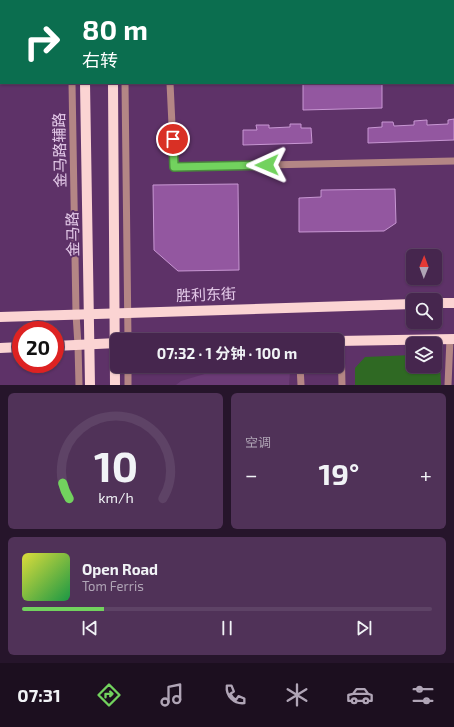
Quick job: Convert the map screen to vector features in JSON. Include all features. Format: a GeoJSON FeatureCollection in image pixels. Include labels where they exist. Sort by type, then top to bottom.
{"type":"FeatureCollection","features":[{"type":"Feature","properties":{"kind":"main road","name":"金马路"},"geometry":{"type":"LineString","coordinates":[[85,84],[90,385]]}},
{"type":"Feature","properties":{"kind":"main road"},"geometry":{"type":"LineString","coordinates":[[113,84],[115,333]]}},
{"type":"Feature","properties":{"kind":"main road"},"geometry":{"type":"LineString","coordinates":[[442,303],[454,303]]}},
{"type":"Feature","properties":{"kind":"main road","name":"胜利东街"},"geometry":{"type":"LineString","coordinates":[[0,317],[406,304]]}},
{"type":"Feature","properties":{"kind":"main road"},"geometry":{"type":"LineString","coordinates":[[344,341],[452,339]]}},
{"type":"Feature","properties":{"kind":"main road"},"geometry":{"type":"LineString","coordinates":[[64,346],[110,343]]}},
{"type":"Feature","properties":{"kind":"main road"},"geometry":{"type":"LineString","coordinates":[[0,348],[12,347]]}},
{"type":"Feature","properties":{"kind":"main road"},"geometry":{"type":"LineString","coordinates":[[115,373],[115,385]]}},
{"type":"Feature","properties":{"kind":"street","name":"金马路辅路"},"geometry":{"type":"LineString","coordinates":[[72,84],[76,314],[79,385]]}},
{"type":"Feature","properties":{"kind":"street"},"geometry":{"type":"LineString","coordinates":[[125,84],[128,333]]}},
{"type":"Feature","properties":{"kind":"street"},"geometry":{"type":"LineString","coordinates":[[170,84],[174,167],[454,161]]}},
{"type":"Feature","properties":{"kind":"street"},"geometry":{"type":"LineString","coordinates":[[448,385],[451,371],[452,339]]}},
{"type":"Feature","properties":{"kind":"street"},"geometry":{"type":"LineString","coordinates":[[128,373],[128,385]]}},
{"type":"Feature","properties":{"kind":"street"},"geometry":{"type":"LineString","coordinates":[[300,373],[301,385]]}},
{"type":"Feature","properties":{"kind":"street"},"geometry":{"type":"LineString","coordinates":[[341,373],[342,385]]}},
{"type":"Feature","properties":{"kind":"shaded area"},"geometry":{"type":"Polygon","coordinates":[[[208,373],[290,373],[289,385],[176,385],[181,381],[208,373]]]}},
{"type":"Feature","properties":{"kind":"green space"},"geometry":{"type":"Polygon","coordinates":[[[406,355],[406,373],[440,373],[441,385],[355,385],[355,368],[365,357],[406,355]]]}},
{"type":"Feature","properties":{"kind":"building"},"geometry":{"type":"Polygon","coordinates":[[[303,84],[382,84],[382,108],[303,110],[303,84]]]}},
{"type":"Feature","properties":{"kind":"building"},"geometry":{"type":"Polygon","coordinates":[[[454,119],[454,140],[368,143],[368,128],[382,127],[382,122],[393,122],[394,126],[414,125],[414,121],[427,120],[427,125],[448,124],[448,120],[454,119]]]}},
{"type":"Feature","properties":{"kind":"building"},"geometry":{"type":"Polygon","coordinates":[[[290,124],[301,124],[301,128],[311,128],[312,143],[243,145],[243,130],[257,130],[256,125],[269,125],[269,128],[290,127],[290,124]]]}},
{"type":"Feature","properties":{"kind":"building"},"geometry":{"type":"Polygon","coordinates":[[[238,184],[239,270],[178,271],[154,250],[153,185],[238,184]]]}},
{"type":"Feature","properties":{"kind":"building"},"geometry":{"type":"Polygon","coordinates":[[[395,189],[396,223],[384,231],[299,232],[299,198],[321,197],[321,190],[395,189]]]}},
{"type":"Feature","properties":{"kind":"route"},"geometry":{"type":"LineString","coordinates":[[173,139],[174,167],[267,165]]}}]}
